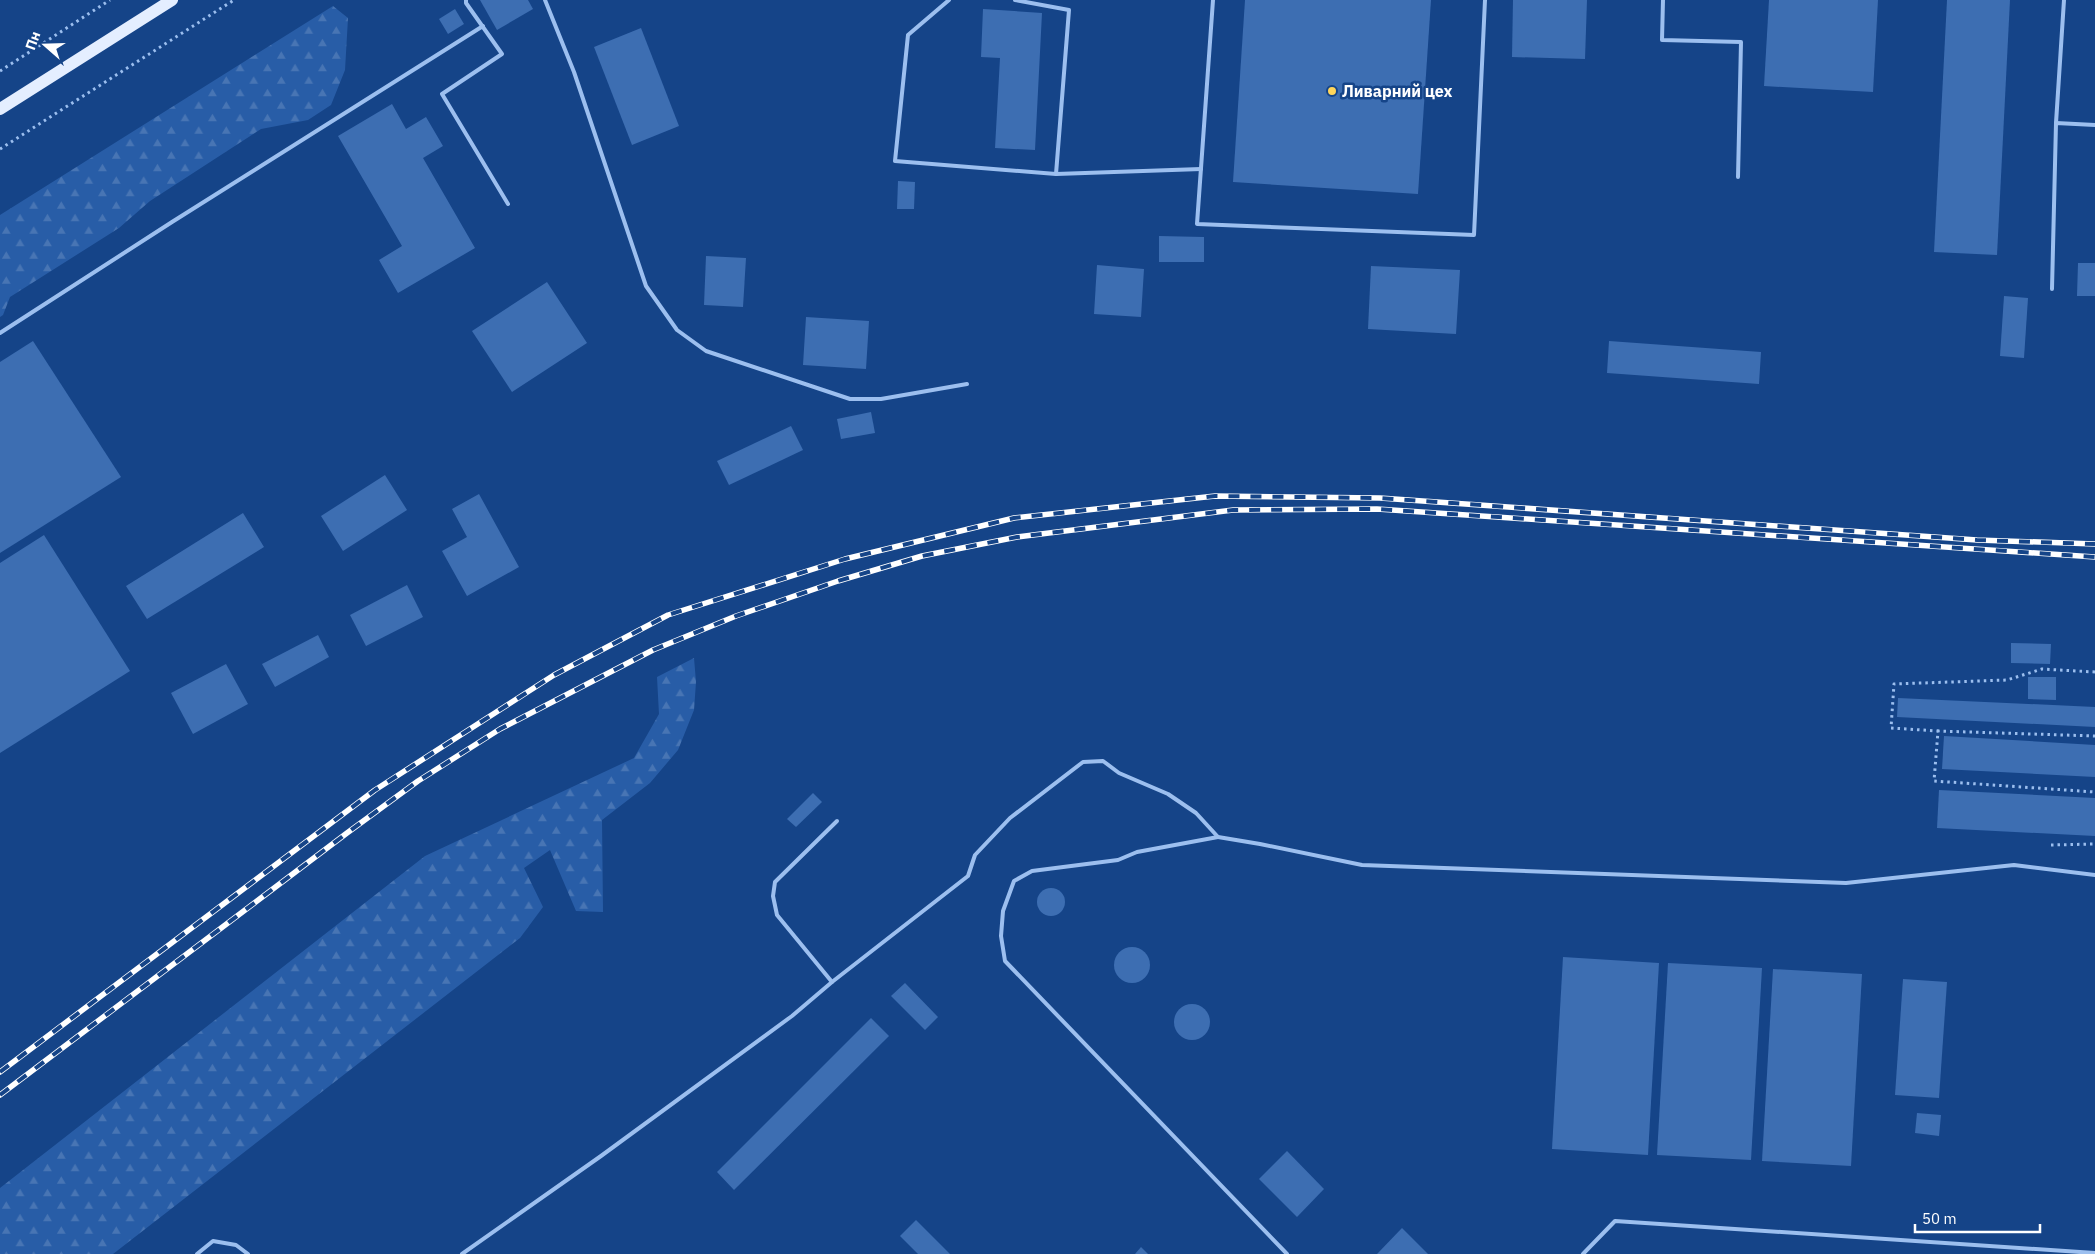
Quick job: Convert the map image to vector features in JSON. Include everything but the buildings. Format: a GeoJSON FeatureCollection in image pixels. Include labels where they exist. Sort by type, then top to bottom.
{"type":"FeatureCollection","features":[{"type":"Feature","properties":{"kind":"main road"},"geometry":{"type":"LineString","coordinates":[[0,110],[172,0]]}},
{"type":"Feature","properties":{"kind":"lane"},"geometry":{"type":"LineString","coordinates":[[466,0],[466,3],[502,54],[442,94],[508,204]]}},
{"type":"Feature","properties":{"kind":"lane"},"geometry":{"type":"LineString","coordinates":[[545,0],[574,72],[646,286],[678,330],[706,351],[850,399],[881,399],[967,384]]}},
{"type":"Feature","properties":{"kind":"lane"},"geometry":{"type":"LineString","coordinates":[[949,0],[908,35],[895,161],[1056,174],[1201,169]]}},
{"type":"Feature","properties":{"kind":"lane"},"geometry":{"type":"LineString","coordinates":[[1015,0],[1069,10],[1056,174]]}},
{"type":"Feature","properties":{"kind":"lane"},"geometry":{"type":"LineString","coordinates":[[1213,0],[1197,224],[1474,235],[1485,0]]}},
{"type":"Feature","properties":{"kind":"lane"},"geometry":{"type":"LineString","coordinates":[[1663,0],[1662,40],[1741,42],[1738,177]]}},
{"type":"Feature","properties":{"kind":"lane"},"geometry":{"type":"LineString","coordinates":[[2052,289],[2056,123],[2064,0]]}},
{"type":"Feature","properties":{"kind":"lane"},"geometry":{"type":"LineString","coordinates":[[0,333],[483,26]]}},
{"type":"Feature","properties":{"kind":"lane"},"geometry":{"type":"LineString","coordinates":[[2056,123],[2095,125]]}},
{"type":"Feature","properties":{"kind":"lane"},"geometry":{"type":"LineString","coordinates":[[462,1254],[625,1139],[792,1016],[832,982],[968,876],[975,856],[1010,818],[1084,762],[1103,761],[1119,772],[1168,794],[1196,812],[1218,837]]}},
{"type":"Feature","properties":{"kind":"lane"},"geometry":{"type":"LineString","coordinates":[[832,982],[777,915],[773,896],[775,882],[837,822]]}},
{"type":"Feature","properties":{"kind":"lane"},"geometry":{"type":"LineString","coordinates":[[1287,1254],[1005,961],[1002,936],[1003,911],[1014,882],[1032,871],[1118,860],[1137,852],[1218,837],[1362,865],[1846,883],[2014,864],[2095,875]]}},
{"type":"Feature","properties":{"kind":"lane"},"geometry":{"type":"LineString","coordinates":[[1583,1254],[1616,1221],[2095,1253]]}},
{"type":"Feature","properties":{"kind":"lane"},"geometry":{"type":"LineString","coordinates":[[197,1254],[213,1241],[236,1245],[248,1254]]}},
{"type":"Feature","properties":{"kind":"path"},"geometry":{"type":"LineString","coordinates":[[0,71],[110,0]]}},
{"type":"Feature","properties":{"kind":"path"},"geometry":{"type":"LineString","coordinates":[[0,149],[234,0]]}},
{"type":"Feature","properties":{"kind":"path"},"geometry":{"type":"LineString","coordinates":[[2095,672],[2042,669],[2007,680],[1894,684],[1891,728],[2095,736]]}},
{"type":"Feature","properties":{"kind":"path"},"geometry":{"type":"LineString","coordinates":[[1937,731],[1934,780],[2095,792]]}},
{"type":"Feature","properties":{"kind":"path"},"geometry":{"type":"LineString","coordinates":[[2051,845],[2095,844]]}},
{"type":"Feature","properties":{"kind":"green space"},"geometry":{"type":"Polygon","coordinates":[[[333,6],[348,18],[345,70],[331,105],[308,120],[261,129],[150,201],[119,228],[10,297],[3,315],[0,317],[0,215],[333,6]]]}},
{"type":"Feature","properties":{"kind":"green space"},"geometry":{"type":"Polygon","coordinates":[[[694,658],[696,682],[694,710],[678,750],[650,783],[602,820],[603,912],[576,911],[550,850],[524,868],[543,907],[520,938],[113,1254],[0,1254],[0,1188],[425,856],[634,758],[659,714],[657,677],[694,658]]]}},
{"type":"Feature","properties":{"kind":"railway"},"geometry":{"type":"LineString","coordinates":[[0,1072],[375,790],[554,675],[668,615],[845,559],[1014,518],[1215,496],[1380,498],[1977,540],[2095,544]]}},
{"type":"Feature","properties":{"kind":"railway"},"geometry":{"type":"LineString","coordinates":[[0,1095],[418,781],[500,729],[653,650],[736,616],[838,581],[922,556],[1017,537],[1233,510],[1377,509],[2095,557]]}},
{"type":"Feature","properties":{"kind":"place","name":"Ливарний цех"},"geometry":{"type":"Point","coordinates":[1332,91]}}]}
